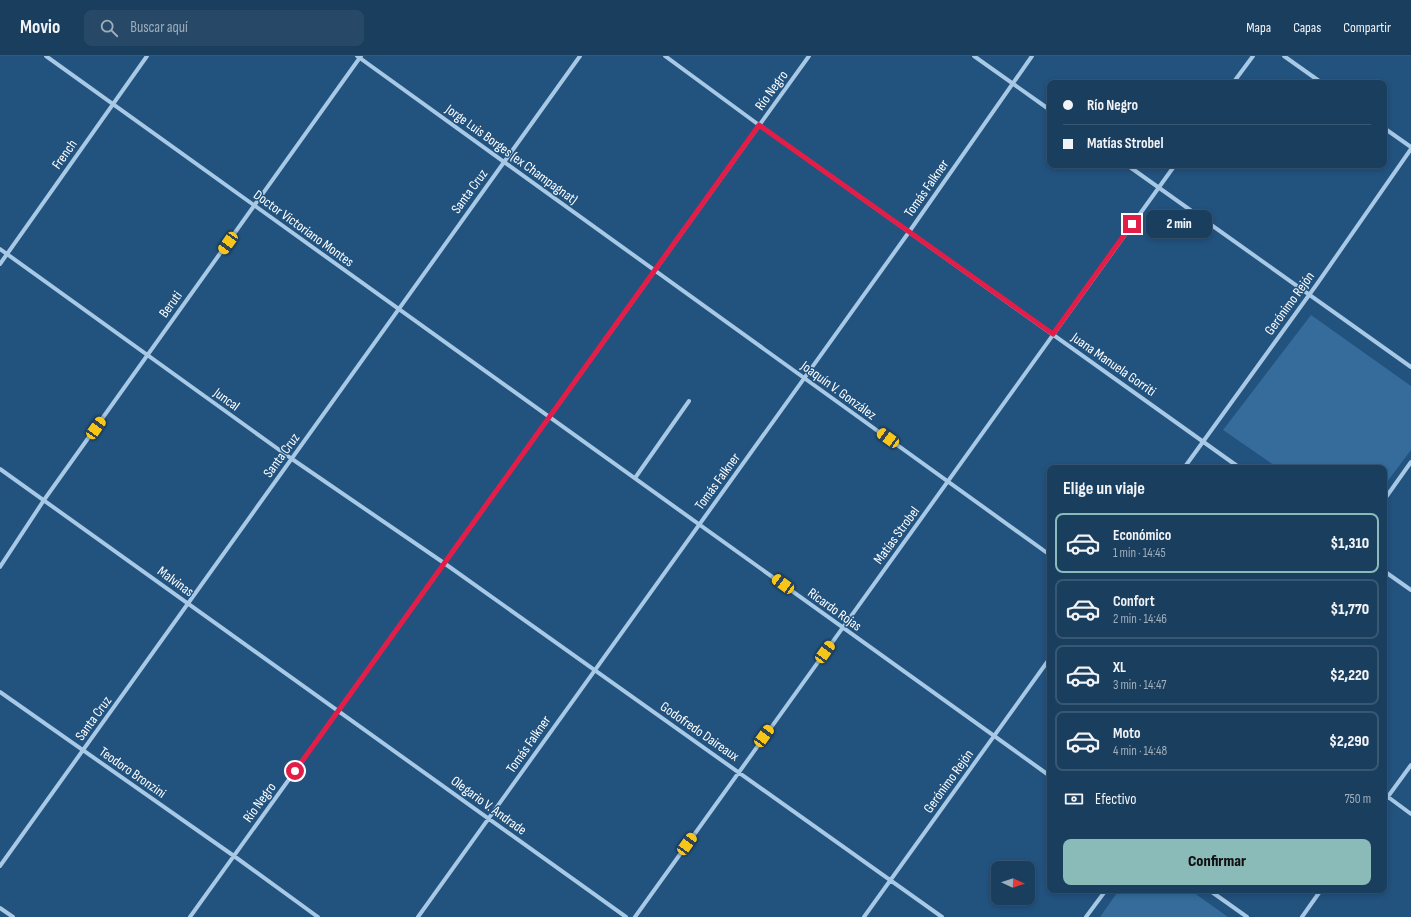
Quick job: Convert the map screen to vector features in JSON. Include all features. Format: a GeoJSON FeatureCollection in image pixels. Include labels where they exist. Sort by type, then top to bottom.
{"type":"FeatureCollection","features":[{"type":"Feature","properties":{"kind":"street","name":"Doctor Victoriano Montes"},"geometry":{"type":"LineString","coordinates":[[46,56],[549,417]]}},
{"type":"Feature","properties":{"kind":"street","name":"French"},"geometry":{"type":"LineString","coordinates":[[0,264],[147,56]]}},
{"type":"Feature","properties":{"kind":"street","name":"Santa Cruz"},"geometry":{"type":"LineString","coordinates":[[0,866],[580,56]]}},
{"type":"Feature","properties":{"kind":"street","name":"Juana Manuela Gorriti"},"geometry":{"type":"LineString","coordinates":[[665,56],[759,125],[1236,465]]}},
{"type":"Feature","properties":{"kind":"street","name":"Río Negro"},"geometry":{"type":"LineString","coordinates":[[190,917],[809,56]]}},
{"type":"Feature","properties":{"kind":"street"},"geometry":{"type":"LineString","coordinates":[[974,56],[1047,108]]}},
{"type":"Feature","properties":{"kind":"street","name":"Tomás Falkner"},"geometry":{"type":"LineString","coordinates":[[418,917],[594,669],[909,232],[1032,56]]}},
{"type":"Feature","properties":{"kind":"street"},"geometry":{"type":"LineString","coordinates":[[1235,80],[1253,56]]}},
{"type":"Feature","properties":{"kind":"street"},"geometry":{"type":"LineString","coordinates":[[1284,56],[1318,80]]}},
{"type":"Feature","properties":{"kind":"street","name":"Jorge Luis Borges (ex Champagnat)"},"geometry":{"type":"LineString","coordinates":[[359,57],[655,270]]}},
{"type":"Feature","properties":{"kind":"street","name":"Beruti"},"geometry":{"type":"LineString","coordinates":[[0,567],[44,500],[255,206],[359,57]]}},
{"type":"Feature","properties":{"kind":"street"},"geometry":{"type":"LineString","coordinates":[[1387,130],[1411,148]]}},
{"type":"Feature","properties":{"kind":"street","name":"Gerónimo Rejón"},"geometry":{"type":"LineString","coordinates":[[1186,465],[1309,294],[1411,148]]}},
{"type":"Feature","properties":{"kind":"street"},"geometry":{"type":"LineString","coordinates":[[1131,168],[1411,367]]}},
{"type":"Feature","properties":{"kind":"street","name":"Matías Strobel"},"geometry":{"type":"LineString","coordinates":[[635,917],[1173,168]]}},
{"type":"Feature","properties":{"kind":"street","name":"Juncal"},"geometry":{"type":"LineString","coordinates":[[0,249],[292,459],[444,562]]}},
{"type":"Feature","properties":{"kind":"street","name":"Joaquín V. González"},"geometry":{"type":"LineString","coordinates":[[655,270],[1047,553]]}},
{"type":"Feature","properties":{"kind":"street"},"geometry":{"type":"LineString","coordinates":[[635,478],[689,401]]}},
{"type":"Feature","properties":{"kind":"street","name":"Ricardo Rojas"},"geometry":{"type":"LineString","coordinates":[[549,417],[1047,774]]}},
{"type":"Feature","properties":{"kind":"street"},"geometry":{"type":"LineString","coordinates":[[1387,496],[1411,462]]}},
{"type":"Feature","properties":{"kind":"street","name":"Malvinas"},"geometry":{"type":"LineString","coordinates":[[0,469],[338,711]]}},
{"type":"Feature","properties":{"kind":"street","name":"Godofredo Daireaux"},"geometry":{"type":"LineString","coordinates":[[444,562],[942,917]]}},
{"type":"Feature","properties":{"kind":"street"},"geometry":{"type":"LineString","coordinates":[[1387,573],[1411,590]]}},
{"type":"Feature","properties":{"kind":"street","name":"Gerónimo Rejón"},"geometry":{"type":"LineString","coordinates":[[864,917],[1047,662]]}},
{"type":"Feature","properties":{"kind":"street","name":"Teodoro Bronzini"},"geometry":{"type":"LineString","coordinates":[[0,692],[234,856],[318,917]]}},
{"type":"Feature","properties":{"kind":"street","name":"Olegario V. Andrade"},"geometry":{"type":"LineString","coordinates":[[338,711],[626,917]]}},
{"type":"Feature","properties":{"kind":"street"},"geometry":{"type":"LineString","coordinates":[[1387,795],[1411,765]]}},
{"type":"Feature","properties":{"kind":"street"},"geometry":{"type":"LineString","coordinates":[[1387,797],[1411,814]]}},
{"type":"Feature","properties":{"kind":"street"},"geometry":{"type":"LineString","coordinates":[[1086,917],[1104,893]]}},
{"type":"Feature","properties":{"kind":"street"},"geometry":{"type":"LineString","coordinates":[[1214,893],[1247,917]]}},
{"type":"Feature","properties":{"kind":"street"},"geometry":{"type":"LineString","coordinates":[[1302,917],[1320,893]]}},
{"type":"Feature","properties":{"kind":"street"},"geometry":{"type":"LineString","coordinates":[[0,908],[13,917]]}},
{"type":"Feature","properties":{"kind":"shaded area"},"geometry":{"type":"Polygon","coordinates":[[[1311,315],[1411,386],[1411,450],[1387,482],[1387,465],[1274,465],[1223,430],[1311,315]]]}},
{"type":"Feature","properties":{"kind":"shaded area"},"geometry":{"type":"Polygon","coordinates":[[[1117,893],[1194,893],[1228,917],[1100,917],[1117,893]]]}},
{"type":"Feature","properties":{"kind":"route"},"geometry":{"type":"LineString","coordinates":[[295,771],[759,125],[1053,334],[1132,224]]}}]}
